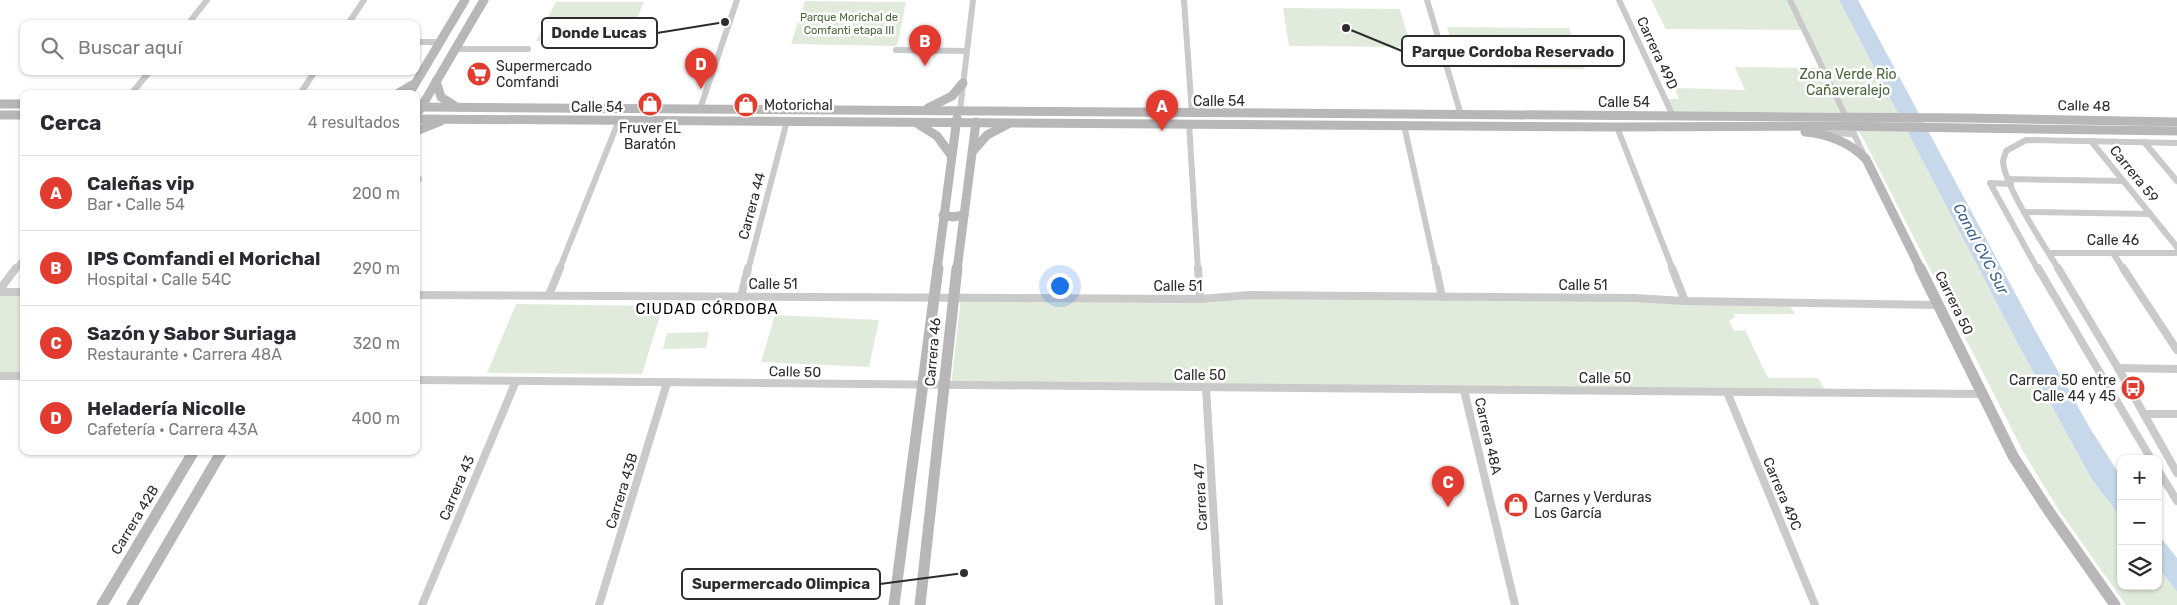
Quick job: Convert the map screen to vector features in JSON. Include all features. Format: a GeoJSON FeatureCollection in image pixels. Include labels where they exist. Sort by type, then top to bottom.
{"type":"FeatureCollection","features":[{"type":"Feature","properties":{"kind":"main road"},"geometry":{"type":"LineString","coordinates":[[412,90],[465,0]]}},
{"type":"Feature","properties":{"kind":"main road"},"geometry":{"type":"LineString","coordinates":[[420,106],[484,0]]}},
{"type":"Feature","properties":{"kind":"main road"},"geometry":{"type":"LineString","coordinates":[[404,90],[417,82]]}},
{"type":"Feature","properties":{"kind":"main road"},"geometry":{"type":"LineString","coordinates":[[436,82],[438,94],[448,103],[476,108]]}},
{"type":"Feature","properties":{"kind":"main road"},"geometry":{"type":"LineString","coordinates":[[920,110],[944,101],[958,90],[962,83]]}},
{"type":"Feature","properties":{"kind":"main road"},"geometry":{"type":"LineString","coordinates":[[0,104],[20,104]]}},
{"type":"Feature","properties":{"kind":"main road","name":"Calle 54"},"geometry":{"type":"LineString","coordinates":[[420,107],[920,110],[1404,125],[1617,127],[1991,118]]}},
{"type":"Feature","properties":{"kind":"main road"},"geometry":{"type":"LineString","coordinates":[[960,111],[976,122]]}},
{"type":"Feature","properties":{"kind":"main road","name":"Carrera 46"},"geometry":{"type":"LineString","coordinates":[[894,600],[955,122],[960,111]]}},
{"type":"Feature","properties":{"kind":"main road"},"geometry":{"type":"LineString","coordinates":[[0,115],[20,115]]}},
{"type":"Feature","properties":{"kind":"main road","name":"Calle 54"},"geometry":{"type":"LineString","coordinates":[[420,117],[915,123],[1461,115],[1673,116],[1996,128]]}},
{"type":"Feature","properties":{"kind":"main road","name":"Calle 48"},"geometry":{"type":"LineString","coordinates":[[1991,118],[2177,122]]}},
{"type":"Feature","properties":{"kind":"main road"},"geometry":{"type":"LineString","coordinates":[[420,130],[432,124],[455,119]]}},
{"type":"Feature","properties":{"kind":"main road","name":"Carrera 46"},"geometry":{"type":"LineString","coordinates":[[921,603],[953,298],[976,122]]}},
{"type":"Feature","properties":{"kind":"main road"},"geometry":{"type":"LineString","coordinates":[[972,156],[974,148],[987,135],[1014,122]]}},
{"type":"Feature","properties":{"kind":"main road"},"geometry":{"type":"LineString","coordinates":[[915,123],[936,135],[951,155]]}},
{"type":"Feature","properties":{"kind":"main road","name":"Calle 54"},"geometry":{"type":"LineString","coordinates":[[1617,127],[1685,132],[1814,132]]}},
{"type":"Feature","properties":{"kind":"main road","name":"Calle 48"},"geometry":{"type":"LineString","coordinates":[[1996,128],[2177,131]]}},
{"type":"Feature","properties":{"kind":"main road"},"geometry":{"type":"LineString","coordinates":[[1814,132],[1842,141],[1856,149],[1866,159]]}},
{"type":"Feature","properties":{"kind":"main road","name":"Carrera 50"},"geometry":{"type":"LineString","coordinates":[[1866,159],[2013,456],[2112,602]]}},
{"type":"Feature","properties":{"kind":"main road"},"geometry":{"type":"LineString","coordinates":[[943,215],[953,217],[964,215]]}},
{"type":"Feature","properties":{"kind":"main road","name":"Carrera 42B"},"geometry":{"type":"LineString","coordinates":[[102,603],[192,455]]}},
{"type":"Feature","properties":{"kind":"main road"},"geometry":{"type":"LineString","coordinates":[[134,603],[220,455]]}},
{"type":"Feature","properties":{"kind":"main road"},"geometry":{"type":"LineString","coordinates":[[887,605],[894,600]]}},
{"type":"Feature","properties":{"kind":"street"},"geometry":{"type":"LineString","coordinates":[[191,20],[207,0]]}},
{"type":"Feature","properties":{"kind":"street"},"geometry":{"type":"LineString","coordinates":[[351,20],[364,0]]}},
{"type":"Feature","properties":{"kind":"street"},"geometry":{"type":"LineString","coordinates":[[700,109],[737,0]]}},
{"type":"Feature","properties":{"kind":"street","name":"Carrera 46"},"geometry":{"type":"LineString","coordinates":[[960,111],[973,0]]}},
{"type":"Feature","properties":{"kind":"street"},"geometry":{"type":"LineString","coordinates":[[1184,0],[1200,299]]}},
{"type":"Feature","properties":{"kind":"street"},"geometry":{"type":"LineString","coordinates":[[1427,0],[1461,115]]}},
{"type":"Feature","properties":{"kind":"street","name":"Carrera 49D"},"geometry":{"type":"LineString","coordinates":[[1619,0],[1673,116]]}},
{"type":"Feature","properties":{"kind":"street","name":"Carrera 50"},"geometry":{"type":"LineString","coordinates":[[1790,0],[1866,159]]}},
{"type":"Feature","properties":{"kind":"street"},"geometry":{"type":"LineString","coordinates":[[420,42],[440,42]]}},
{"type":"Feature","properties":{"kind":"street"},"geometry":{"type":"LineString","coordinates":[[455,49],[528,49]]}},
{"type":"Feature","properties":{"kind":"street"},"geometry":{"type":"LineString","coordinates":[[896,50],[967,51]]}},
{"type":"Feature","properties":{"kind":"street"},"geometry":{"type":"LineString","coordinates":[[135,90],[147,75]]}},
{"type":"Feature","properties":{"kind":"street"},"geometry":{"type":"LineString","coordinates":[[303,90],[313,75]]}},
{"type":"Feature","properties":{"kind":"street"},"geometry":{"type":"LineString","coordinates":[[549,295],[619,120]]}},
{"type":"Feature","properties":{"kind":"street","name":"Carrera 44"},"geometry":{"type":"LineString","coordinates":[[741,296],[787,121]]}},
{"type":"Feature","properties":{"kind":"street"},"geometry":{"type":"LineString","coordinates":[[1404,125],[1442,296]]}},
{"type":"Feature","properties":{"kind":"street"},"geometry":{"type":"LineString","coordinates":[[1617,127],[1686,301]]}},
{"type":"Feature","properties":{"kind":"street","name":"Calle 54"},"geometry":{"type":"LineString","coordinates":[[1814,132],[1854,134]]}},
{"type":"Feature","properties":{"kind":"street"},"geometry":{"type":"LineString","coordinates":[[2177,143],[2026,140],[2006,151],[2003,161],[2009,181],[2025,212],[2174,462],[2177,473]]}},
{"type":"Feature","properties":{"kind":"street","name":"Carrera 59"},"geometry":{"type":"LineString","coordinates":[[2091,141],[2177,246]]}},
{"type":"Feature","properties":{"kind":"street"},"geometry":{"type":"LineString","coordinates":[[2144,142],[2177,181]]}},
{"type":"Feature","properties":{"kind":"street"},"geometry":{"type":"LineString","coordinates":[[2124,181],[2009,181],[1990,183],[2061,310],[2150,455]]}},
{"type":"Feature","properties":{"kind":"street"},"geometry":{"type":"LineString","coordinates":[[2025,212],[2150,214]]}},
{"type":"Feature","properties":{"kind":"street","name":"Calle 46"},"geometry":{"type":"LineString","coordinates":[[2049,253],[2177,253]]}},
{"type":"Feature","properties":{"kind":"street"},"geometry":{"type":"LineString","coordinates":[[2113,253],[2177,350]]}},
{"type":"Feature","properties":{"kind":"street"},"geometry":{"type":"LineString","coordinates":[[0,290],[20,264]]}},
{"type":"Feature","properties":{"kind":"street"},"geometry":{"type":"LineString","coordinates":[[0,290],[20,292]]}},
{"type":"Feature","properties":{"kind":"street","name":"Calle 51"},"geometry":{"type":"LineString","coordinates":[[420,294],[1200,299],[1250,295],[1442,296],[1939,305]]}},
{"type":"Feature","properties":{"kind":"street"},"geometry":{"type":"LineString","coordinates":[[2118,368],[2177,368]]}},
{"type":"Feature","properties":{"kind":"street"},"geometry":{"type":"LineString","coordinates":[[0,376],[20,376]]}},
{"type":"Feature","properties":{"kind":"street","name":"Calle 50"},"geometry":{"type":"LineString","coordinates":[[420,380],[1983,394]]}},
{"type":"Feature","properties":{"kind":"street","name":"Carrera 43"},"geometry":{"type":"LineString","coordinates":[[422,605],[516,381]]}},
{"type":"Feature","properties":{"kind":"street","name":"Carrera 43B"},"geometry":{"type":"LineString","coordinates":[[599,605],[668,383]]}},
{"type":"Feature","properties":{"kind":"street","name":"Carrera 47"},"geometry":{"type":"LineString","coordinates":[[1206,388],[1219,605]]}},
{"type":"Feature","properties":{"kind":"street","name":"Carrera 48A"},"geometry":{"type":"LineString","coordinates":[[1464,390],[1515,605]]}},
{"type":"Feature","properties":{"kind":"street","name":"Carrera 49C"},"geometry":{"type":"LineString","coordinates":[[1727,392],[1815,605]]}},
{"type":"Feature","properties":{"kind":"street"},"geometry":{"type":"LineString","coordinates":[[2144,414],[2177,414]]}},
{"type":"Feature","properties":{"kind":"street"},"geometry":{"type":"LineString","coordinates":[[2162,476],[2177,500]]}},
{"type":"Feature","properties":{"kind":"green space","name":"Zona Verde Rio Cañaveralejo"},"geometry":{"type":"Polygon","coordinates":[[[1651,0],[1839,0],[2019,346],[2091,478],[2117,513],[2117,590],[2162,590],[2162,572],[2177,592],[2177,605],[2126,605],[2058,509],[2025,455],[1863,138],[1843,112],[1671,112],[1665,99],[1679,99],[1675,88],[1745,90],[1735,67],[1821,68],[1804,30],[1666,29],[1651,0]]]}},
{"type":"Feature","properties":{"kind":"green space","name":"Parque Morichal de Comfanti etapa III"},"geometry":{"type":"Polygon","coordinates":[[[805,1],[906,2],[897,46],[791,44],[805,1]]]}},
{"type":"Feature","properties":{"kind":"green space"},"geometry":{"type":"Polygon","coordinates":[[[556,2],[644,2],[627,42],[536,41],[556,2]]]}},
{"type":"Feature","properties":{"kind":"green space"},"geometry":{"type":"Polygon","coordinates":[[[1283,8],[1400,9],[1411,47],[1289,46],[1283,8]]]}},
{"type":"Feature","properties":{"kind":"green space"},"geometry":{"type":"Polygon","coordinates":[[[1447,27],[1569,28],[1585,69],[1460,67],[1447,27]]]}},
{"type":"Feature","properties":{"kind":"green space"},"geometry":{"type":"Polygon","coordinates":[[[1250,295],[1788,302],[1795,314],[1734,314],[1735,317],[1729,321],[1734,331],[1745,330],[1768,378],[1818,378],[1827,393],[951,386],[961,298],[1250,295]]]}},
{"type":"Feature","properties":{"kind":"green space"},"geometry":{"type":"Polygon","coordinates":[[[0,296],[20,296],[20,373],[0,373],[0,296]]]}},
{"type":"Feature","properties":{"kind":"green space"},"geometry":{"type":"Polygon","coordinates":[[[516,304],[663,306],[642,374],[487,373],[516,304]]]}},
{"type":"Feature","properties":{"kind":"green space"},"geometry":{"type":"Polygon","coordinates":[[[775,315],[879,320],[869,367],[761,362],[775,315]]]}},
{"type":"Feature","properties":{"kind":"green space"},"geometry":{"type":"Polygon","coordinates":[[[709,332],[706,348],[663,349],[667,333],[709,332]]]}},
{"type":"Feature","properties":{"kind":"water","name":"Canal CVC Sur"},"geometry":{"type":"Polygon","coordinates":[[[1839,0],[1858,0],[2036,332],[2090,428],[2117,471],[2117,513],[2091,478],[2019,346],[1839,0]]]}},
{"type":"Feature","properties":{"kind":"water"},"geometry":{"type":"Polygon","coordinates":[[[2162,539],[2177,558],[2177,592],[2162,572],[2162,539]]]}},
{"type":"Feature","properties":{"kind":"place","name":"Donde Lucas"},"geometry":{"type":"Point","coordinates":[725,22]}},
{"type":"Feature","properties":{"kind":"place","name":"Parque Cordoba Reservado"},"geometry":{"type":"Point","coordinates":[1346,28]}},
{"type":"Feature","properties":{"kind":"place","name":"IPS Comfandi el Morichal"},"geometry":{"type":"Point","coordinates":[925,66]}},
{"type":"Feature","properties":{"kind":"place","name":"Supermercado Comfandi"},"geometry":{"type":"Point","coordinates":[479,74]}},
{"type":"Feature","properties":{"kind":"place","name":"Heladería Nicolle"},"geometry":{"type":"Point","coordinates":[701,89]}},
{"type":"Feature","properties":{"kind":"place","name":"Fruver EL Baratón"},"geometry":{"type":"Point","coordinates":[650,104]}},
{"type":"Feature","properties":{"kind":"place","name":"Motorichal"},"geometry":{"type":"Point","coordinates":[746,105]}},
{"type":"Feature","properties":{"kind":"place","name":"Caleñas vip"},"geometry":{"type":"Point","coordinates":[1162,131]}},
{"type":"Feature","properties":{"kind":"place","name":"Carrera 50 entre Calle 44 y 45"},"geometry":{"type":"Point","coordinates":[2133,388]}},
{"type":"Feature","properties":{"kind":"place","name":"Carnes y Verduras Los García"},"geometry":{"type":"Point","coordinates":[1516,505]}},
{"type":"Feature","properties":{"kind":"place","name":"Sazón y Sabor Suriaga"},"geometry":{"type":"Point","coordinates":[1448,507]}},
{"type":"Feature","properties":{"kind":"place","name":"Supermercado Olimpica"},"geometry":{"type":"Point","coordinates":[964,573]}},
{"type":"Feature","properties":{"kind":"district","name":"CIUDAD CÓRDOBA"},"geometry":{"type":"Point","coordinates":[707,309]}}]}
